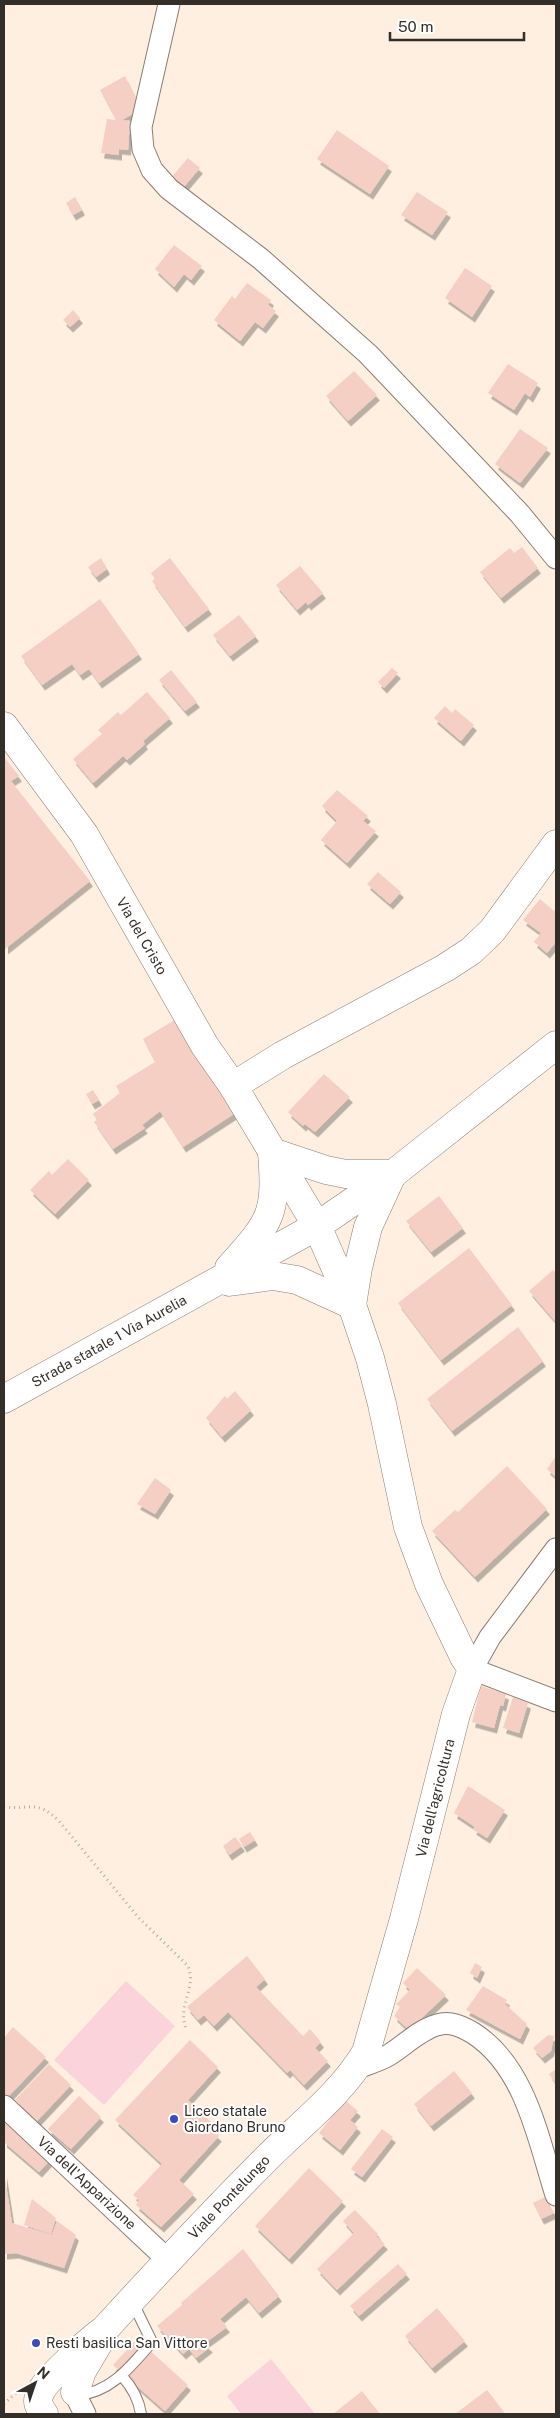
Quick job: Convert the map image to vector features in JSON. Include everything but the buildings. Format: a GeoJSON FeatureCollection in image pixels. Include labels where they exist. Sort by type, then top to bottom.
{"type":"FeatureCollection","features":[{"type":"Feature","properties":{"kind":"street"},"geometry":{"type":"LineString","coordinates":[[169,4],[142,127],[143,149],[152,170],[169,189],[261,259],[368,354],[520,514],[556,558]]}},
{"type":"Feature","properties":{"kind":"street","name":"Via del Cristo"},"geometry":{"type":"LineString","coordinates":[[4,726],[84,834],[205,1046],[233,1086],[317,1226],[352,1305],[382,1404],[408,1527],[429,1584],[464,1657],[472,1668]]}},
{"type":"Feature","properties":{"kind":"street"},"geometry":{"type":"LineString","coordinates":[[233,1086],[283,1055],[445,968],[471,951],[492,931],[556,844]]}},
{"type":"Feature","properties":{"kind":"street","name":"Strada statale 1 Via Aurelia"},"geometry":{"type":"LineString","coordinates":[[4,1399],[317,1226],[393,1174],[556,1045]]}},
{"type":"Feature","properties":{"kind":"street"},"geometry":{"type":"LineString","coordinates":[[272,1152],[326,1170],[346,1174],[393,1174],[368,1227],[358,1268],[352,1305],[298,1280],[273,1276],[215,1284],[262,1232],[269,1219],[275,1186],[272,1152]]}},
{"type":"Feature","properties":{"kind":"street","name":"Via dell'agricoltura"},"geometry":{"type":"LineString","coordinates":[[357,2068],[371,2040],[456,1714],[472,1668],[490,1637],[556,1549]]}},
{"type":"Feature","properties":{"kind":"street"},"geometry":{"type":"LineString","coordinates":[[472,1668],[556,1701]]}},
{"type":"Feature","properties":{"kind":"street"},"geometry":{"type":"LineString","coordinates":[[357,2068],[388,2056],[437,2025],[450,2024],[462,2027],[483,2040],[510,2070],[523,2096],[556,2195]]}},
{"type":"Feature","properties":{"kind":"street","name":"Viale Pontelungo"},"geometry":{"type":"LineString","coordinates":[[39,2401],[87,2342],[104,2330],[168,2260],[357,2068]]}},
{"type":"Feature","properties":{"kind":"street","name":"Via dell'Apparizione"},"geometry":{"type":"LineString","coordinates":[[4,2106],[168,2260]]}},
{"type":"Feature","properties":{"kind":"street","name":"Viale Pontelungo"},"geometry":{"type":"LineString","coordinates":[[77,2403],[82,2371],[95,2350],[104,2330]]}},
{"type":"Feature","properties":{"kind":"street"},"geometry":{"type":"LineString","coordinates":[[39,2401],[60,2381],[66,2383],[77,2403]]}},
{"type":"Feature","properties":{"kind":"lane"},"geometry":{"type":"LineString","coordinates":[[77,2403],[122,2376],[152,2342],[132,2300]]}},
{"type":"Feature","properties":{"kind":"lane"},"geometry":{"type":"LineString","coordinates":[[122,2376],[140,2404],[141,2414]]}},
{"type":"Feature","properties":{"kind":"path"},"geometry":{"type":"LineString","coordinates":[[4,1808],[36,1806],[47,1810],[59,1821],[138,1917],[188,1966],[192,1977],[182,2016],[186,2029]]}},
{"type":"Feature","properties":{"kind":"shaded area"},"geometry":{"type":"Polygon","coordinates":[[[126,1981],[175,2026],[104,2105],[54,2060],[126,1981]]]}},
{"type":"Feature","properties":{"kind":"shaded area"},"geometry":{"type":"Polygon","coordinates":[[[271,2359],[315,2414],[241,2414],[227,2396],[271,2359]]]}},
{"type":"Feature","properties":{"kind":"place","name":"Liceo statale Giordano Bruno"},"geometry":{"type":"Point","coordinates":[174,2119]}},
{"type":"Feature","properties":{"kind":"place","name":"Resti basilica San Vittore"},"geometry":{"type":"Point","coordinates":[36,2343]}}]}
